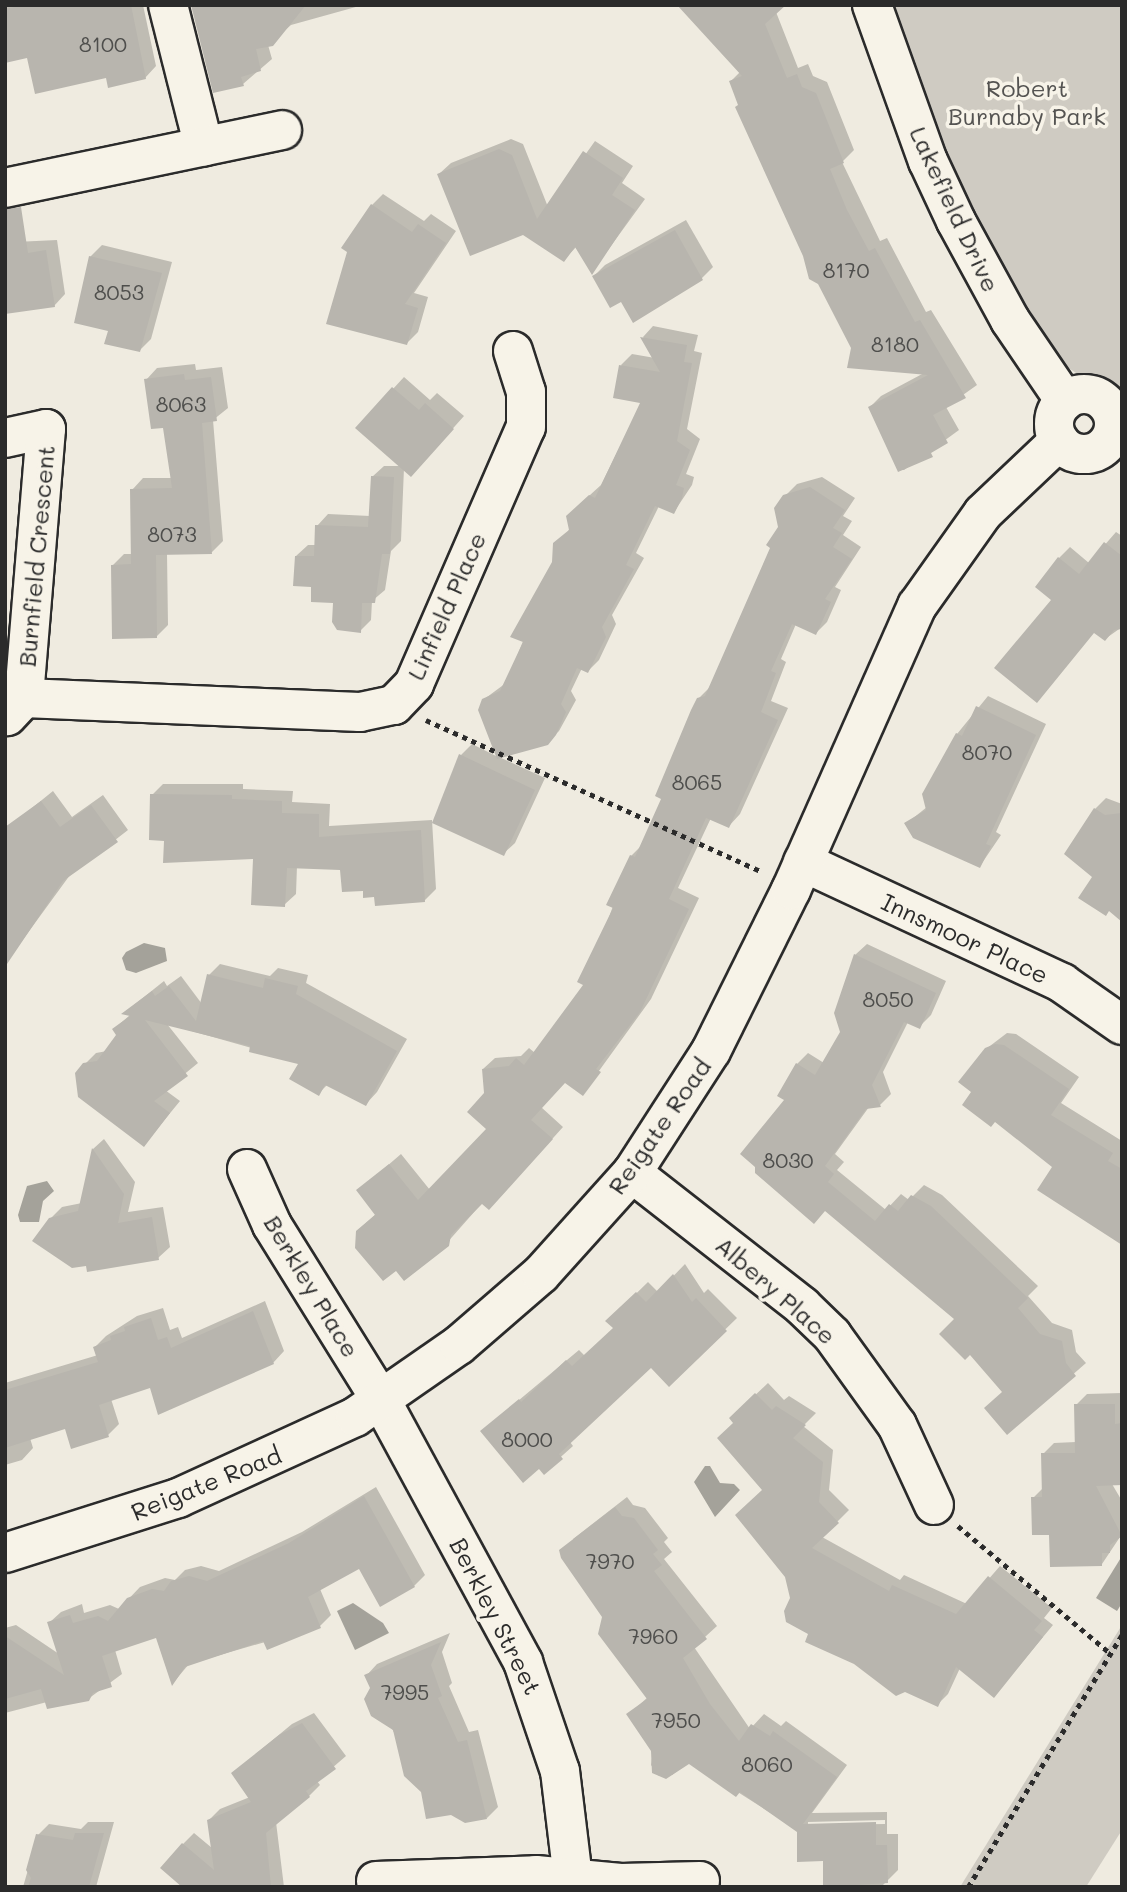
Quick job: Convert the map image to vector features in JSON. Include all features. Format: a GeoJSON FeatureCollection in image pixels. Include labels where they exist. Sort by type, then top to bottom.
{"type":"FeatureCollection","features":[{"type":"Feature","properties":{"kind":"street"},"geometry":{"type":"LineString","coordinates":[[168,5],[204,147]]}},
{"type":"Feature","properties":{"kind":"street","name":"Lakefield Drive"},"geometry":{"type":"LineString","coordinates":[[872,5],[928,161],[956,221],[1010,320],[1065,401]]}},
{"type":"Feature","properties":{"kind":"street"},"geometry":{"type":"LineString","coordinates":[[5,188],[282,130]]}},
{"type":"Feature","properties":{"kind":"street","name":"Linfield Place"},"geometry":{"type":"LineString","coordinates":[[15,708],[360,712],[394,705],[414,684],[526,427],[526,392],[513,351]]}},
{"type":"Feature","properties":{"kind":"street"},"geometry":{"type":"LineString","coordinates":[[1090,394],[1106,403],[1113,428],[1113,453],[1081,453],[1059,441],[1054,424],[1065,401],[1090,394]]}},
{"type":"Feature","properties":{"kind":"street","name":"Burnfield Crescent"},"geometry":{"type":"LineString","coordinates":[[5,438],[46,429],[15,708]]}},
{"type":"Feature","properties":{"kind":"street","name":"Reigate Road"},"geometry":{"type":"LineString","coordinates":[[5,1553],[202,1488],[382,1402],[459,1345],[541,1274],[632,1173],[711,1051],[803,862],[917,606],[983,513],[1059,441]]}},
{"type":"Feature","properties":{"kind":"street","name":"Innsmoor Place"},"geometry":{"type":"LineString","coordinates":[[803,862],[1062,983],[1122,1025]]}},
{"type":"Feature","properties":{"kind":"street","name":"Berkley Place"},"geometry":{"type":"LineString","coordinates":[[247,1169],[272,1225],[382,1402]]}},
{"type":"Feature","properties":{"kind":"street","name":"Albery Place"},"geometry":{"type":"LineString","coordinates":[[632,1173],[802,1306],[832,1335],[897,1425],[934,1505]]}},
{"type":"Feature","properties":{"kind":"street","name":"Berkley Street"},"geometry":{"type":"LineString","coordinates":[[382,1402],[499,1615],[539,1702],[568,1811],[574,1883]]}},
{"type":"Feature","properties":{"kind":"street"},"geometry":{"type":"LineString","coordinates":[[376,1881],[536,1875],[574,1883],[700,1881]]}},
{"type":"Feature","properties":{"kind":"path"},"geometry":{"type":"LineString","coordinates":[[394,705],[760,871]]}},
{"type":"Feature","properties":{"kind":"path"},"geometry":{"type":"LineString","coordinates":[[934,1505],[1110,1653]]}},
{"type":"Feature","properties":{"kind":"path"},"geometry":{"type":"LineString","coordinates":[[968,1887],[1122,1635]]}},
{"type":"Feature","properties":{"kind":"green space","name":"Robert Burnaby Park"},"geometry":{"type":"Polygon","coordinates":[[[890,5],[1122,5],[1122,425],[1108,394],[1064,365],[989,246],[942,144],[890,5]]]}},
{"type":"Feature","properties":{"kind":"green space"},"geometry":{"type":"Polygon","coordinates":[[[1122,1625],[1122,1830],[1086,1887],[960,1887],[1122,1625]]]}},
{"type":"Feature","properties":{"kind":"shaded area"},"geometry":{"type":"Polygon","coordinates":[[[144,943],[165,948],[167,961],[136,973],[126,970],[122,958],[126,952],[144,943]]]}},
{"type":"Feature","properties":{"kind":"shaded area"},"geometry":{"type":"Polygon","coordinates":[[[47,1181],[54,1191],[43,1201],[39,1222],[20,1222],[18,1215],[27,1186],[47,1181]]]}},
{"type":"Feature","properties":{"kind":"shaded area"},"geometry":{"type":"Polygon","coordinates":[[[705,1466],[710,1466],[720,1483],[734,1484],[740,1490],[715,1517],[694,1482],[705,1466]]]}},
{"type":"Feature","properties":{"kind":"shaded area"},"geometry":{"type":"Polygon","coordinates":[[[1122,1556],[1122,1603],[1117,1611],[1096,1598],[1122,1556]]]}},
{"type":"Feature","properties":{"kind":"shaded area"},"geometry":{"type":"Polygon","coordinates":[[[353,1603],[383,1623],[389,1633],[355,1650],[337,1611],[353,1603]]]}},
{"type":"Feature","properties":{"kind":"building"},"geometry":{"type":"Polygon","coordinates":[[[23,5],[131,5],[146,79],[108,88],[106,78],[35,94],[27,58],[5,63],[5,9],[23,5]]]}},
{"type":"Feature","properties":{"kind":"building"},"geometry":{"type":"Polygon","coordinates":[[[191,5],[306,5],[273,46],[256,49],[261,71],[241,77],[244,86],[213,93],[191,5]]]}},
{"type":"Feature","properties":{"kind":"building"},"geometry":{"type":"Polygon","coordinates":[[[677,5],[786,5],[765,24],[787,78],[797,74],[802,87],[816,93],[844,163],[830,169],[847,210],[869,251],[875,248],[915,322],[920,320],[966,398],[933,415],[948,443],[931,453],[933,457],[898,472],[868,407],[928,375],[847,368],[851,348],[818,284],[809,279],[803,256],[735,107],[738,105],[729,81],[742,76],[677,5]]]}},
{"type":"Feature","properties":{"kind":"building"},"geometry":{"type":"Polygon","coordinates":[[[499,149],[512,155],[537,219],[583,151],[623,178],[612,195],[635,210],[592,275],[575,247],[564,262],[523,235],[470,256],[437,174],[499,149]]]}},
{"type":"Feature","properties":{"kind":"building"},"geometry":{"type":"Polygon","coordinates":[[[371,204],[412,232],[418,224],[446,243],[405,304],[418,308],[407,345],[326,324],[347,252],[341,248],[371,204]]]}},
{"type":"Feature","properties":{"kind":"building"},"geometry":{"type":"Polygon","coordinates":[[[21,207],[28,253],[46,250],[55,307],[5,314],[5,209],[21,207]]]}},
{"type":"Feature","properties":{"kind":"building"},"geometry":{"type":"Polygon","coordinates":[[[675,230],[703,280],[633,323],[621,302],[610,308],[592,276],[675,230]]]}},
{"type":"Feature","properties":{"kind":"building"},"geometry":{"type":"Polygon","coordinates":[[[89,256],[162,273],[140,352],[104,344],[108,331],[74,323],[89,256]]]}},
{"type":"Feature","properties":{"kind":"building"},"geometry":{"type":"Polygon","coordinates":[[[640,337],[687,345],[684,362],[692,363],[677,441],[690,450],[676,485],[684,488],[682,498],[674,514],[655,506],[626,565],[634,569],[602,627],[606,637],[588,673],[577,668],[561,704],[566,712],[556,735],[548,745],[497,759],[478,710],[482,699],[500,691],[523,642],[510,637],[552,562],[553,543],[569,530],[566,516],[589,495],[595,498],[640,403],[613,398],[619,365],[660,372],[640,337]]]}},
{"type":"Feature","properties":{"kind":"building"},"geometry":{"type":"Polygon","coordinates":[[[184,374],[185,380],[211,377],[217,421],[202,423],[212,554],[156,555],[157,638],[112,639],[111,565],[131,564],[130,489],[172,488],[163,428],[151,429],[144,379],[184,374]]]}},
{"type":"Feature","properties":{"kind":"building"},"geometry":{"type":"Polygon","coordinates":[[[392,387],[419,410],[425,403],[454,429],[411,477],[355,428],[392,387]]]}},
{"type":"Feature","properties":{"kind":"building"},"geometry":{"type":"Polygon","coordinates":[[[371,476],[394,477],[390,554],[382,554],[375,603],[362,603],[361,633],[337,630],[332,622],[333,603],[311,602],[311,587],[293,586],[295,556],[314,556],[315,525],[368,527],[371,476]]]}},
{"type":"Feature","properties":{"kind":"building"},"geometry":{"type":"Polygon","coordinates":[[[810,487],[845,510],[833,528],[842,533],[833,547],[852,559],[825,599],[831,602],[816,635],[792,624],[771,671],[776,673],[761,712],[778,720],[729,828],[706,818],[669,899],[689,909],[640,1012],[596,1069],[601,1072],[583,1096],[565,1083],[531,1120],[553,1139],[489,1210],[482,1204],[451,1235],[449,1246],[404,1281],[396,1271],[383,1281],[355,1248],[356,1231],[375,1215],[356,1190],[389,1164],[418,1200],[486,1129],[467,1112],[484,1093],[482,1069],[509,1066],[516,1058],[524,1065],[583,985],[577,982],[613,908],[606,905],[630,855],[635,857],[661,799],[655,796],[691,710],[697,698],[705,696],[770,548],[766,545],[778,527],[774,508],[783,495],[810,487]]]}},
{"type":"Feature","properties":{"kind":"building"},"geometry":{"type":"Polygon","coordinates":[[[1104,542],[1122,556],[1122,629],[1114,630],[1105,641],[1094,633],[1037,703],[994,668],[1051,600],[1035,587],[1058,557],[1079,574],[1104,542]]]}},
{"type":"Feature","properties":{"kind":"building"},"geometry":{"type":"Polygon","coordinates":[[[976,706],[1036,735],[986,844],[991,846],[980,868],[913,838],[904,823],[926,810],[922,794],[956,733],[962,736],[976,706]]]}},
{"type":"Feature","properties":{"kind":"building"},"geometry":{"type":"Polygon","coordinates":[[[459,754],[535,790],[504,856],[432,823],[459,754]]]}},
{"type":"Feature","properties":{"kind":"building"},"geometry":{"type":"Polygon","coordinates":[[[150,794],[232,795],[232,799],[282,801],[282,813],[319,814],[319,837],[421,830],[425,902],[375,906],[374,897],[363,898],[363,891],[342,892],[340,870],[287,868],[285,907],[251,905],[253,859],[163,863],[164,841],[149,840],[150,794]]]}},
{"type":"Feature","properties":{"kind":"building"},"geometry":{"type":"Polygon","coordinates":[[[41,801],[60,827],[91,805],[118,842],[63,881],[5,967],[5,827],[41,801]]]}},
{"type":"Feature","properties":{"kind":"building"},"geometry":{"type":"Polygon","coordinates":[[[1094,808],[1105,815],[1122,813],[1122,922],[1109,911],[1106,916],[1078,898],[1092,877],[1064,854],[1094,808]]]}},
{"type":"Feature","properties":{"kind":"building"},"geometry":{"type":"Polygon","coordinates":[[[854,954],[936,993],[920,1029],[904,1022],[872,1085],[881,1107],[866,1109],[825,1166],[834,1174],[828,1182],[875,1221],[889,1204],[898,1211],[911,1195],[931,1206],[1028,1298],[1018,1308],[1040,1334],[1062,1341],[1066,1363],[1076,1376],[1007,1435],[984,1408],[1002,1392],[970,1355],[965,1360],[939,1334],[954,1319],[825,1211],[814,1224],[755,1173],[755,1167],[740,1154],[784,1100],[777,1096],[796,1063],[815,1075],[840,1032],[834,1013],[854,954]]]}},
{"type":"Feature","properties":{"kind":"building"},"geometry":{"type":"Polygon","coordinates":[[[207,974],[263,988],[265,978],[298,986],[296,994],[397,1051],[366,1106],[325,1085],[319,1096],[289,1079],[298,1064],[249,1052],[250,1046],[145,1020],[188,1076],[154,1101],[170,1113],[144,1147],[78,1097],[75,1073],[83,1063],[97,1061],[116,1035],[112,1029],[130,1016],[121,1014],[152,991],[155,996],[169,986],[196,1021],[207,974]]]}},
{"type":"Feature","properties":{"kind":"building"},"geometry":{"type":"Polygon","coordinates":[[[995,1044],[1004,1045],[1069,1089],[1051,1115],[1113,1153],[1108,1161],[1122,1169],[1122,1245],[1037,1190],[1052,1167],[995,1122],[991,1127],[962,1105],[971,1092],[958,1082],[985,1048],[995,1044]]]}},
{"type":"Feature","properties":{"kind":"building"},"geometry":{"type":"Polygon","coordinates":[[[92,1148],[124,1194],[118,1223],[152,1217],[159,1260],[87,1272],[86,1266],[72,1268],[32,1241],[49,1218],[78,1211],[92,1148]]]}},
{"type":"Feature","properties":{"kind":"building"},"geometry":{"type":"Polygon","coordinates":[[[673,1274],[692,1302],[696,1298],[727,1331],[669,1387],[651,1368],[559,1454],[563,1459],[544,1475],[539,1469],[523,1483],[480,1431],[519,1399],[521,1402],[566,1360],[572,1366],[613,1328],[605,1321],[636,1292],[646,1302],[673,1274]]]}},
{"type":"Feature","properties":{"kind":"building"},"geometry":{"type":"Polygon","coordinates":[[[253,1311],[274,1364],[158,1415],[150,1388],[99,1405],[109,1437],[71,1449],[65,1429],[5,1448],[5,1390],[98,1362],[93,1347],[111,1340],[110,1336],[125,1331],[124,1327],[151,1318],[158,1340],[167,1337],[171,1348],[253,1311]]]}},
{"type":"Feature","properties":{"kind":"building"},"geometry":{"type":"Polygon","coordinates":[[[755,1393],[772,1410],[776,1406],[806,1425],[793,1438],[823,1462],[819,1502],[839,1523],[812,1548],[889,1591],[892,1585],[956,1614],[988,1576],[1042,1621],[1034,1630],[1043,1637],[994,1698],[956,1667],[938,1707],[905,1692],[896,1696],[854,1664],[805,1642],[808,1634],[786,1622],[784,1611],[790,1598],[785,1577],[735,1515],[762,1490],[717,1438],[733,1423],[729,1418],[755,1393]]]}},
{"type":"Feature","properties":{"kind":"building"},"geometry":{"type":"Polygon","coordinates":[[[1074,1404],[1115,1404],[1115,1424],[1122,1423],[1122,1485],[1096,1486],[1122,1536],[1110,1545],[1110,1553],[1102,1553],[1102,1566],[1050,1567],[1049,1535],[1032,1535],[1031,1497],[1042,1497],[1041,1453],[1075,1453],[1074,1404]]]}},
{"type":"Feature","properties":{"kind":"building"},"geometry":{"type":"Polygon","coordinates":[[[364,1496],[415,1587],[380,1607],[359,1569],[308,1597],[321,1628],[267,1650],[263,1641],[185,1667],[172,1686],[156,1638],[102,1656],[112,1687],[93,1693],[89,1701],[47,1709],[41,1689],[5,1699],[5,1636],[64,1675],[47,1622],[70,1615],[73,1623],[98,1616],[108,1621],[127,1598],[152,1589],[164,1591],[171,1581],[189,1576],[207,1581],[289,1543],[364,1496]]]}},
{"type":"Feature","properties":{"kind":"building"},"geometry":{"type":"Polygon","coordinates":[[[615,1507],[622,1516],[634,1518],[658,1550],[653,1554],[662,1565],[654,1571],[707,1639],[683,1658],[710,1704],[739,1741],[751,1724],[770,1736],[773,1731],[837,1777],[803,1824],[876,1822],[876,1845],[887,1845],[888,1883],[823,1887],[823,1861],[797,1862],[797,1832],[740,1792],[736,1797],[689,1764],[666,1779],[652,1773],[651,1751],[626,1714],[647,1699],[598,1634],[602,1617],[561,1558],[559,1550],[615,1507]]]}},
{"type":"Feature","properties":{"kind":"building"},"geometry":{"type":"Polygon","coordinates":[[[441,1642],[431,1665],[442,1696],[438,1698],[458,1742],[467,1740],[487,1819],[465,1823],[451,1815],[426,1819],[421,1792],[404,1776],[393,1730],[371,1716],[364,1699],[370,1688],[364,1675],[441,1642]]]}},
{"type":"Feature","properties":{"kind":"building"},"geometry":{"type":"Polygon","coordinates":[[[302,1723],[336,1769],[306,1791],[310,1797],[266,1833],[271,1887],[182,1887],[160,1868],[182,1843],[214,1870],[207,1820],[251,1802],[231,1773],[279,1735],[302,1723]]]}},
{"type":"Feature","properties":{"kind":"building"},"geometry":{"type":"Polygon","coordinates":[[[75,1833],[104,1833],[89,1887],[28,1887],[31,1878],[26,1870],[36,1834],[73,1840],[75,1833]]]}}]}
